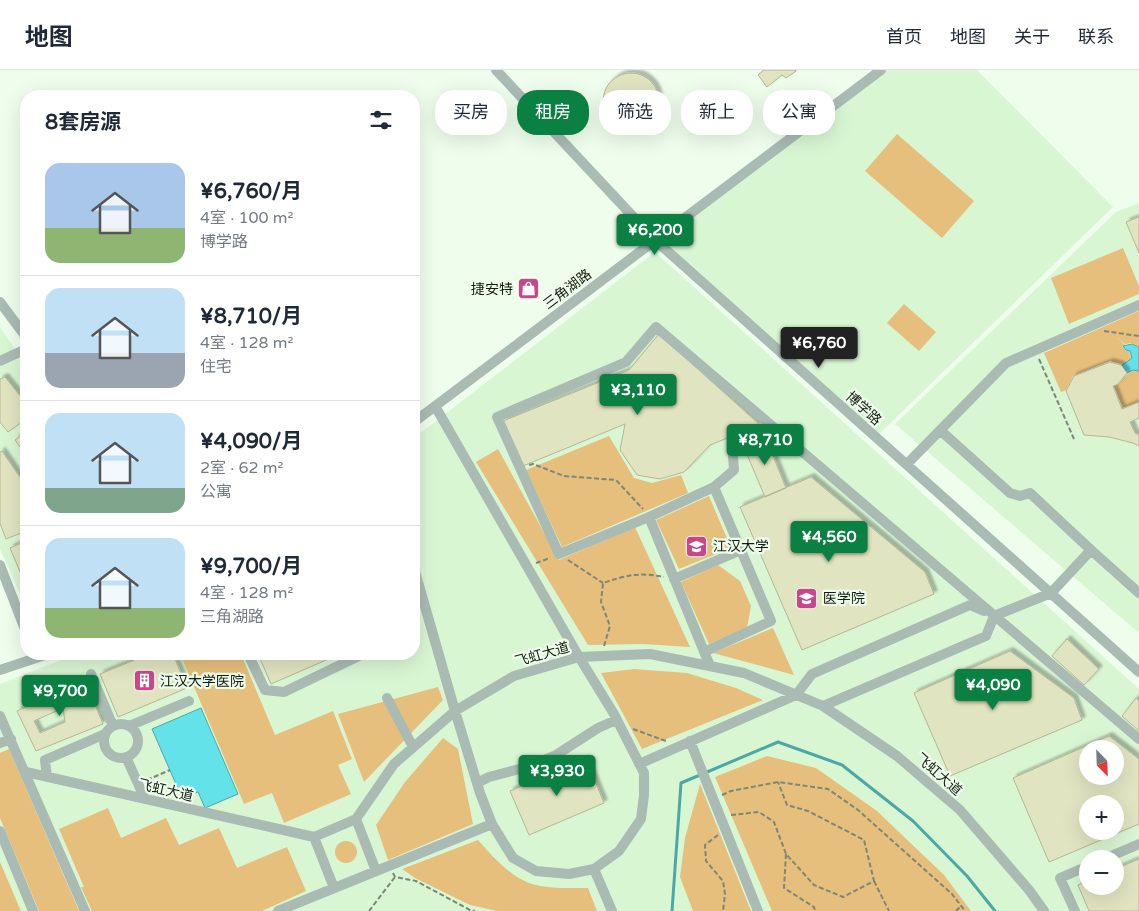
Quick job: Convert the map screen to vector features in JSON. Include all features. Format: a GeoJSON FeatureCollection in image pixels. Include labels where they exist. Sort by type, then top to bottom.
{"type":"FeatureCollection","features":[{"type":"Feature","properties":{"kind":"street","name":"博学路"},"geometry":{"type":"LineString","coordinates":[[496,70],[655,240],[1139,672]]}},
{"type":"Feature","properties":{"kind":"street","name":"三角湖路"},"geometry":{"type":"LineString","coordinates":[[420,417],[881,70]]}},
{"type":"Feature","properties":{"kind":"street"},"geometry":{"type":"LineString","coordinates":[[0,302],[20,329]]}},
{"type":"Feature","properties":{"kind":"street"},"geometry":{"type":"LineString","coordinates":[[907,464],[1006,363],[1139,305]]}},
{"type":"Feature","properties":{"kind":"street"},"geometry":{"type":"LineString","coordinates":[[772,426],[732,443],[734,470],[714,487],[649,517],[559,554],[497,417],[626,362],[656,327],[1139,739]]}},
{"type":"Feature","properties":{"kind":"street"},"geometry":{"type":"LineString","coordinates":[[0,361],[20,352]]}},
{"type":"Feature","properties":{"kind":"street"},"geometry":{"type":"LineString","coordinates":[[420,589],[477,783],[492,824],[513,858],[536,871],[569,874],[594,869],[619,851],[641,819],[644,773],[617,721],[578,657],[435,406]]}},
{"type":"Feature","properties":{"kind":"street"},"geometry":{"type":"LineString","coordinates":[[940,430],[1010,493],[1020,496],[1030,493],[1139,593]]}},
{"type":"Feature","properties":{"kind":"street"},"geometry":{"type":"LineString","coordinates":[[704,652],[771,621],[714,487]]}},
{"type":"Feature","properties":{"kind":"street"},"geometry":{"type":"LineString","coordinates":[[649,517],[710,666]]}},
{"type":"Feature","properties":{"kind":"street"},"geometry":{"type":"LineString","coordinates":[[674,579],[741,550]]}},
{"type":"Feature","properties":{"kind":"street"},"geometry":{"type":"LineString","coordinates":[[824,706],[986,636],[994,616],[1051,593],[1091,550]]}},
{"type":"Feature","properties":{"kind":"street"},"geometry":{"type":"LineString","coordinates":[[0,564],[20,616]]}},
{"type":"Feature","properties":{"kind":"street"},"geometry":{"type":"LineString","coordinates":[[638,764],[796,695],[812,674],[970,605],[994,616]]}},
{"type":"Feature","properties":{"kind":"street","name":"飞虹大道"},"geometry":{"type":"LineString","coordinates":[[356,819],[394,764],[455,711],[514,676],[578,657],[650,654],[744,673],[824,706],[897,756],[960,810],[1030,890],[1044,911]]}},
{"type":"Feature","properties":{"kind":"street"},"geometry":{"type":"LineString","coordinates":[[0,670],[26,660]]}},
{"type":"Feature","properties":{"kind":"street"},"geometry":{"type":"LineString","coordinates":[[251,660],[265,690],[284,692],[350,660]]}},
{"type":"Feature","properties":{"kind":"street"},"geometry":{"type":"LineString","coordinates":[[91,674],[113,726]]}},
{"type":"Feature","properties":{"kind":"street"},"geometry":{"type":"LineString","coordinates":[[387,698],[413,747]]}},
{"type":"Feature","properties":{"kind":"street"},"geometry":{"type":"LineString","coordinates":[[47,777],[46,760],[105,734],[113,726],[128,726],[188,701]]}},
{"type":"Feature","properties":{"kind":"street"},"geometry":{"type":"LineString","coordinates":[[0,716],[85,911]]}},
{"type":"Feature","properties":{"kind":"street"},"geometry":{"type":"LineString","coordinates":[[477,783],[527,767],[556,755],[598,728],[617,721]]}},
{"type":"Feature","properties":{"kind":"street"},"geometry":{"type":"LineString","coordinates":[[105,734],[104,745],[110,754],[121,758],[126,757],[131,754],[137,745],[136,734],[128,726]]}},
{"type":"Feature","properties":{"kind":"street"},"geometry":{"type":"LineString","coordinates":[[0,743],[11,739]]}},
{"type":"Feature","properties":{"kind":"street"},"geometry":{"type":"LineString","coordinates":[[685,744],[713,799],[758,911]]}},
{"type":"Feature","properties":{"kind":"street"},"geometry":{"type":"LineString","coordinates":[[126,757],[145,799]]}},
{"type":"Feature","properties":{"kind":"street","name":"飞虹大道"},"geometry":{"type":"LineString","coordinates":[[26,772],[314,837]]}},
{"type":"Feature","properties":{"kind":"street"},"geometry":{"type":"LineString","coordinates":[[334,888],[314,837],[356,819],[376,871]]}},
{"type":"Feature","properties":{"kind":"street"},"geometry":{"type":"LineString","coordinates":[[278,911],[492,824]]}},
{"type":"Feature","properties":{"kind":"street"},"geometry":{"type":"LineString","coordinates":[[0,831],[33,911]]}},
{"type":"Feature","properties":{"kind":"street"},"geometry":{"type":"LineString","coordinates":[[1124,850],[1139,844]]}},
{"type":"Feature","properties":{"kind":"street"},"geometry":{"type":"LineString","coordinates":[[594,869],[612,911]]}},
{"type":"Feature","properties":{"kind":"street"},"geometry":{"type":"LineString","coordinates":[[1075,911],[1060,878],[1079,870]]}},
{"type":"Feature","properties":{"kind":"path"},"geometry":{"type":"LineString","coordinates":[[1103,331],[1139,336]]}},
{"type":"Feature","properties":{"kind":"path"},"geometry":{"type":"LineString","coordinates":[[1036,350],[1074,439]]}},
{"type":"Feature","properties":{"kind":"path"},"geometry":{"type":"LineString","coordinates":[[520,469],[533,464],[564,476],[616,480],[649,517]]}},
{"type":"Feature","properties":{"kind":"path"},"geometry":{"type":"LineString","coordinates":[[527,567],[559,554],[603,583]]}},
{"type":"Feature","properties":{"kind":"path"},"geometry":{"type":"LineString","coordinates":[[603,583],[630,574],[653,575],[674,579]]}},
{"type":"Feature","properties":{"kind":"path"},"geometry":{"type":"LineString","coordinates":[[603,583],[601,602],[610,626],[604,643],[605,656]]}},
{"type":"Feature","properties":{"kind":"path"},"geometry":{"type":"LineString","coordinates":[[617,721],[685,744]]}},
{"type":"Feature","properties":{"kind":"path"},"geometry":{"type":"LineString","coordinates":[[138,784],[170,770]]}},
{"type":"Feature","properties":{"kind":"path"},"geometry":{"type":"LineString","coordinates":[[778,782],[787,805],[808,811],[864,840],[874,881],[889,911]]}},
{"type":"Feature","properties":{"kind":"path"},"geometry":{"type":"LineString","coordinates":[[713,799],[731,790],[778,782],[828,789],[858,810],[945,887],[965,911]]}},
{"type":"Feature","properties":{"kind":"path"},"geometry":{"type":"LineString","coordinates":[[720,817],[759,812],[774,822],[786,854],[814,885],[843,897],[874,881]]}},
{"type":"Feature","properties":{"kind":"path"},"geometry":{"type":"LineString","coordinates":[[723,911],[725,894],[723,881],[706,861],[705,845],[714,836],[726,832]]}},
{"type":"Feature","properties":{"kind":"path"},"geometry":{"type":"LineString","coordinates":[[786,854],[784,888],[814,907],[815,911]]}},
{"type":"Feature","properties":{"kind":"path"},"geometry":{"type":"LineString","coordinates":[[388,866],[395,878]]}},
{"type":"Feature","properties":{"kind":"path"},"geometry":{"type":"LineString","coordinates":[[369,911],[395,878]]}},
{"type":"Feature","properties":{"kind":"path"},"geometry":{"type":"LineString","coordinates":[[395,878],[416,881],[475,911]]}},
{"type":"Feature","properties":{"kind":"path"},"geometry":{"type":"LineString","coordinates":[[956,911],[961,906]]}},
{"type":"Feature","properties":{"kind":"shaded area"},"geometry":{"type":"Polygon","coordinates":[[[881,70],[977,70],[1113,207],[876,437],[655,240],[795,135],[835,135],[835,105],[881,70]]]}},
{"type":"Feature","properties":{"kind":"shaded area"},"geometry":{"type":"Polygon","coordinates":[[[897,134],[974,201],[942,238],[865,171],[897,134]]]}},
{"type":"Feature","properties":{"kind":"shaded area"},"geometry":{"type":"Polygon","coordinates":[[[1139,203],[1139,633],[895,424],[1116,212],[1139,203]]]}},
{"type":"Feature","properties":{"kind":"shaded area"},"geometry":{"type":"Polygon","coordinates":[[[1123,248],[1139,286],[1139,294],[1069,324],[1051,278],[1123,248]]]}},
{"type":"Feature","properties":{"kind":"shaded area","name":"江汉大学"},"geometry":{"type":"Polygon","coordinates":[[[655,252],[1139,689],[1139,911],[0,911],[0,684],[61,660],[420,660],[420,433],[655,252]]]}},
{"type":"Feature","properties":{"kind":"shaded area"},"geometry":{"type":"Polygon","coordinates":[[[904,304],[936,332],[919,351],[887,323],[904,304]]]}},
{"type":"Feature","properties":{"kind":"shaded area"},"geometry":{"type":"Polygon","coordinates":[[[1139,311],[1139,346],[1131,343],[1125,344],[1117,337],[1125,345],[1122,346],[1126,351],[1129,351],[1131,358],[1122,364],[1110,361],[1073,376],[1066,390],[1061,392],[1044,353],[1139,311]]]}},
{"type":"Feature","properties":{"kind":"shaded area"},"geometry":{"type":"Polygon","coordinates":[[[0,327],[20,356],[20,594],[0,549],[0,327]]]}},
{"type":"Feature","properties":{"kind":"shaded area"},"geometry":{"type":"Polygon","coordinates":[[[1134,370],[1139,371],[1139,402],[1123,408],[1114,386],[1134,370]]]}},
{"type":"Feature","properties":{"kind":"shaded area"},"geometry":{"type":"Polygon","coordinates":[[[609,436],[634,478],[652,483],[681,475],[688,493],[562,547],[526,470],[609,436]]]}},
{"type":"Feature","properties":{"kind":"shaded area"},"geometry":{"type":"Polygon","coordinates":[[[498,449],[559,560],[635,527],[690,647],[643,644],[588,645],[476,462],[498,449]]]}},
{"type":"Feature","properties":{"kind":"shaded area"},"geometry":{"type":"Polygon","coordinates":[[[709,496],[731,548],[679,569],[656,520],[709,496]]]}},
{"type":"Feature","properties":{"kind":"shaded area"},"geometry":{"type":"Polygon","coordinates":[[[718,565],[740,581],[751,606],[747,628],[709,644],[681,582],[718,565]]]}},
{"type":"Feature","properties":{"kind":"shaded area"},"geometry":{"type":"Polygon","coordinates":[[[773,628],[794,675],[713,653],[773,628]]]}},
{"type":"Feature","properties":{"kind":"shaded area"},"geometry":{"type":"Polygon","coordinates":[[[183,660],[244,660],[275,735],[333,711],[352,759],[338,765],[351,794],[284,823],[272,793],[244,804],[183,660]]]}},
{"type":"Feature","properties":{"kind":"shaded area"},"geometry":{"type":"Polygon","coordinates":[[[634,669],[687,673],[736,688],[763,700],[642,749],[601,673],[634,669]]]}},
{"type":"Feature","properties":{"kind":"shaded area"},"geometry":{"type":"Polygon","coordinates":[[[438,687],[443,700],[364,782],[338,714],[438,687]]]}},
{"type":"Feature","properties":{"kind":"shaded area"},"geometry":{"type":"Polygon","coordinates":[[[443,738],[458,749],[473,824],[388,860],[376,825],[405,782],[443,738]]]}},
{"type":"Feature","properties":{"kind":"shaded area"},"geometry":{"type":"Polygon","coordinates":[[[9,749],[79,911],[39,911],[0,818],[0,753],[9,749]]]}},
{"type":"Feature","properties":{"kind":"shaded area"},"geometry":{"type":"Polygon","coordinates":[[[767,756],[816,768],[877,811],[944,875],[971,911],[772,911],[715,777],[767,756]]]}},
{"type":"Feature","properties":{"kind":"shaded area"},"geometry":{"type":"Polygon","coordinates":[[[700,784],[751,911],[693,911],[680,877],[685,838],[700,784]]]}},
{"type":"Feature","properties":{"kind":"shaded area"},"geometry":{"type":"Polygon","coordinates":[[[108,808],[121,838],[166,818],[179,845],[219,828],[237,868],[287,847],[306,891],[262,911],[92,911],[81,887],[84,887],[59,829],[108,808]]]}},
{"type":"Feature","properties":{"kind":"shaded area"},"geometry":{"type":"Polygon","coordinates":[[[478,840],[508,870],[522,880],[550,887],[588,888],[597,911],[497,911],[470,905],[415,878],[402,869],[478,840]]]}},
{"type":"Feature","properties":{"kind":"shaded area"},"geometry":{"type":"Polygon","coordinates":[[[346,841],[354,844],[357,852],[354,860],[346,863],[338,860],[335,852],[338,844],[346,841]]]}},
{"type":"Feature","properties":{"kind":"shaded area"},"geometry":{"type":"Polygon","coordinates":[[[0,862],[21,911],[0,911],[0,862]]]}},
{"type":"Feature","properties":{"kind":"water"},"geometry":{"type":"Polygon","coordinates":[[[1132,344],[1139,347],[1139,371],[1133,370],[1127,373],[1122,365],[1132,358],[1130,351],[1126,350],[1123,346],[1132,344]]]}},
{"type":"Feature","properties":{"kind":"water"},"geometry":{"type":"Polygon","coordinates":[[[201,708],[238,794],[205,808],[198,792],[182,798],[152,729],[201,708]]]}},
{"type":"Feature","properties":{"kind":"building"},"geometry":{"type":"Polygon","coordinates":[[[764,70],[796,71],[786,78],[782,75],[767,87],[758,75],[764,70]]]}},
{"type":"Feature","properties":{"kind":"building"},"geometry":{"type":"Polygon","coordinates":[[[631,73],[646,78],[656,90],[606,90],[616,78],[631,73]]]}},
{"type":"Feature","properties":{"kind":"building"},"geometry":{"type":"Polygon","coordinates":[[[1139,217],[1139,253],[1126,222],[1139,217]]]}},
{"type":"Feature","properties":{"kind":"building"},"geometry":{"type":"Polygon","coordinates":[[[659,334],[760,425],[710,445],[684,472],[660,479],[637,475],[620,450],[625,424],[523,466],[503,421],[629,370],[659,334]]]}},
{"type":"Feature","properties":{"kind":"building"},"geometry":{"type":"Polygon","coordinates":[[[1110,362],[1121,365],[1127,373],[1118,384],[1113,386],[1122,409],[1139,402],[1139,418],[1130,422],[1135,433],[1139,435],[1139,446],[1109,437],[1084,435],[1066,391],[1074,376],[1110,362]]]}},
{"type":"Feature","properties":{"kind":"building"},"geometry":{"type":"Polygon","coordinates":[[[5,377],[20,396],[20,423],[8,432],[0,422],[0,379],[5,377]]]}},
{"type":"Feature","properties":{"kind":"building"},"geometry":{"type":"Polygon","coordinates":[[[20,436],[20,447],[15,440],[20,436]]]}},
{"type":"Feature","properties":{"kind":"building"},"geometry":{"type":"Polygon","coordinates":[[[765,436],[786,488],[765,497],[743,445],[765,436]]]}},
{"type":"Feature","properties":{"kind":"building"},"geometry":{"type":"Polygon","coordinates":[[[2,451],[20,477],[20,533],[6,539],[0,523],[0,452],[2,451]]]}},
{"type":"Feature","properties":{"kind":"building"},"geometry":{"type":"Polygon","coordinates":[[[811,477],[925,572],[934,594],[802,650],[740,507],[811,477]]]}},
{"type":"Feature","properties":{"kind":"building"},"geometry":{"type":"Polygon","coordinates":[[[20,544],[20,572],[10,548],[20,544]]]}},
{"type":"Feature","properties":{"kind":"building"},"geometry":{"type":"Polygon","coordinates":[[[1067,639],[1099,669],[1084,685],[1052,656],[1067,639]]]}},
{"type":"Feature","properties":{"kind":"building"},"geometry":{"type":"Polygon","coordinates":[[[1010,651],[1074,698],[1082,720],[950,776],[914,693],[1010,651]]]}},
{"type":"Feature","properties":{"kind":"building","name":"江汉大学医院"},"geometry":{"type":"Polygon","coordinates":[[[134,660],[175,660],[187,688],[118,717],[100,674],[134,660]]]}},
{"type":"Feature","properties":{"kind":"building"},"geometry":{"type":"Polygon","coordinates":[[[261,660],[326,660],[271,684],[261,660]]]}},
{"type":"Feature","properties":{"kind":"building"},"geometry":{"type":"Polygon","coordinates":[[[85,681],[103,724],[36,751],[17,711],[85,681]],[[63,708],[34,721],[40,733],[65,722],[63,708]]]}},
{"type":"Feature","properties":{"kind":"building"},"geometry":{"type":"Polygon","coordinates":[[[1136,698],[1139,701],[1139,731],[1122,716],[1136,698]]]}},
{"type":"Feature","properties":{"kind":"building"},"geometry":{"type":"Polygon","coordinates":[[[1109,736],[1114,740],[1100,740],[1109,736]]]}},
{"type":"Feature","properties":{"kind":"building"},"geometry":{"type":"Polygon","coordinates":[[[1124,748],[1139,759],[1139,824],[1124,830],[1124,795],[1079,795],[1079,840],[1101,840],[1049,862],[1013,778],[1079,749],[1079,785],[1124,785],[1124,748]]]}},
{"type":"Feature","properties":{"kind":"building"},"geometry":{"type":"Polygon","coordinates":[[[586,759],[604,803],[529,835],[510,791],[586,759]]]}},
{"type":"Feature","properties":{"kind":"building"},"geometry":{"type":"Polygon","coordinates":[[[1139,859],[1139,911],[1089,911],[1082,895],[1124,895],[1124,865],[1139,859]]]}},
{"type":"Feature","properties":{"kind":"waterway"},"geometry":{"type":"LineString","coordinates":[[672,911],[681,783],[778,742],[842,765],[913,821],[967,876],[995,911]]}},
{"type":"Feature","properties":{"kind":"place","name":"捷安特"},"geometry":{"type":"Point","coordinates":[529,289]}},
{"type":"Feature","properties":{"kind":"place","name":"江汉大学"},"geometry":{"type":"Point","coordinates":[697,546]}},
{"type":"Feature","properties":{"kind":"place","name":"医学院"},"geometry":{"type":"Point","coordinates":[807,598]}},
{"type":"Feature","properties":{"kind":"place","name":"江汉大学医院"},"geometry":{"type":"Point","coordinates":[144,681]}}]}
